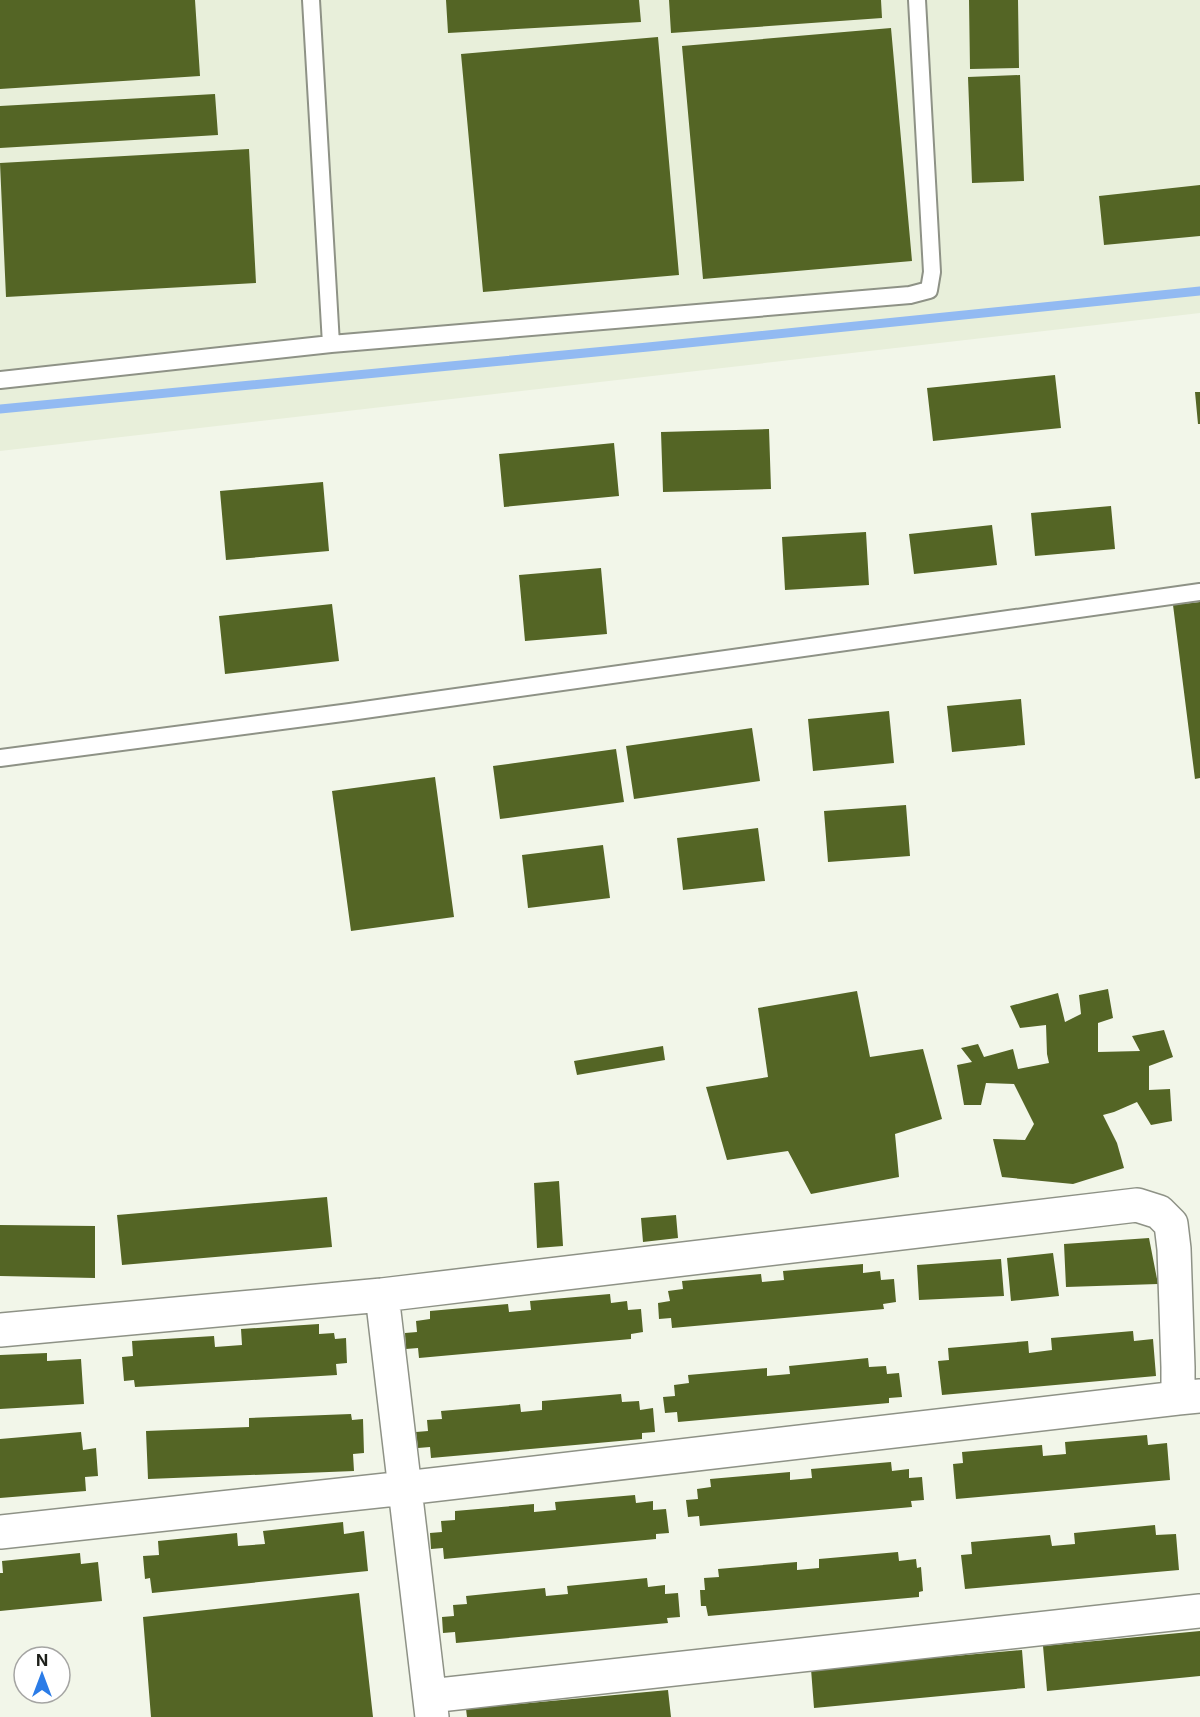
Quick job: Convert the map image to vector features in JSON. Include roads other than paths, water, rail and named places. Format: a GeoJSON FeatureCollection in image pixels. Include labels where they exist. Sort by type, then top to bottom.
{"type":"FeatureCollection","features":[{"type":"Feature","properties":{"kind":"street"},"geometry":{"type":"LineString","coordinates":[[0,1330],[382,1295],[1137,1204],[1159,1212],[1171,1224],[1178,1367],[1189,1397],[405,1488],[0,1532]]}},
{"type":"Feature","properties":{"kind":"street"},"geometry":{"type":"LineString","coordinates":[[382,1295],[431,1706],[1200,1611]]}},
{"type":"Feature","properties":{"kind":"lane"},"geometry":{"type":"LineString","coordinates":[[311,0],[331,344]]}},
{"type":"Feature","properties":{"kind":"lane"},"geometry":{"type":"LineString","coordinates":[[0,380],[331,344],[910,295],[929,290],[932,272],[918,0]]}},
{"type":"Feature","properties":{"kind":"lane"},"geometry":{"type":"LineString","coordinates":[[0,758],[350,712],[1200,592]]}},
{"type":"Feature","properties":{"kind":"waterway"},"geometry":{"type":"LineString","coordinates":[[0,409],[1200,291]]}}]}
